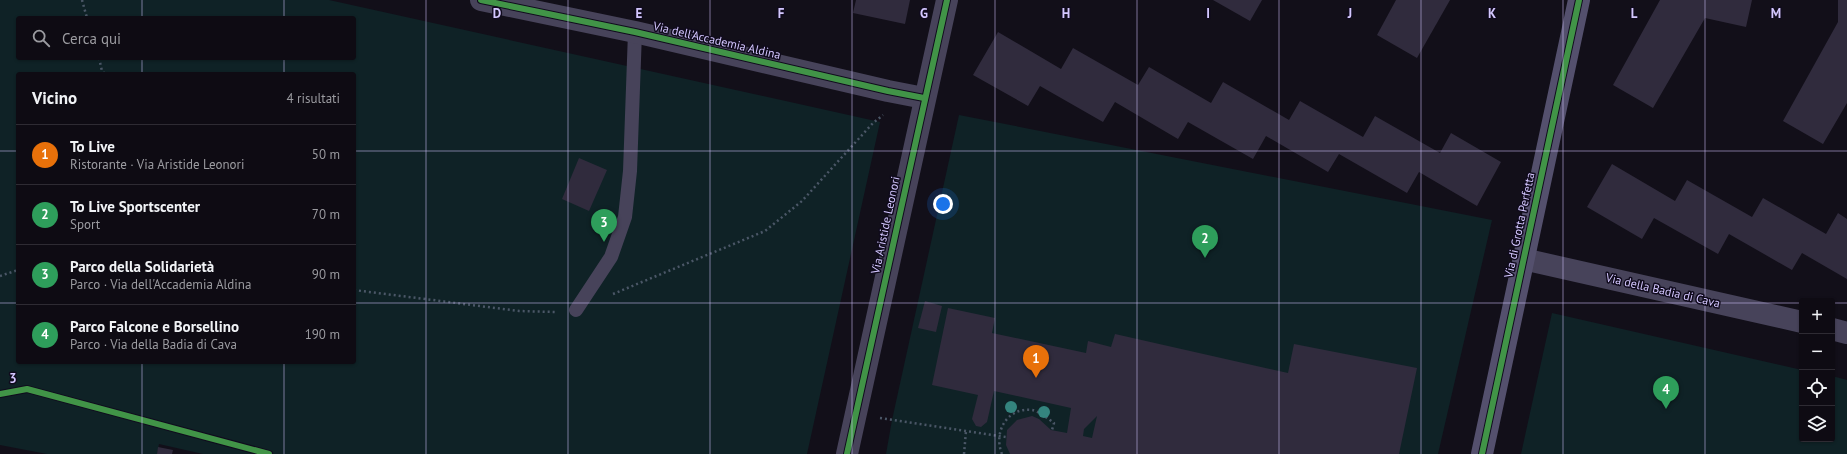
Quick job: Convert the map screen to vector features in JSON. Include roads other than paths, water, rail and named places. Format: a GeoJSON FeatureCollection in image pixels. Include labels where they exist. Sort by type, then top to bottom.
{"type":"FeatureCollection","features":[{"type":"Feature","properties":{"kind":"street","name":"Via dell'Accademia Aldina"},"geometry":{"type":"LineString","coordinates":[[481,0],[636,32],[888,91],[924,98]]}},
{"type":"Feature","properties":{"kind":"street","name":"Via Aristide Leonori"},"geometry":{"type":"LineString","coordinates":[[847,454],[924,98],[947,0]]}},
{"type":"Feature","properties":{"kind":"street","name":"Via di Grotta Perfetta"},"geometry":{"type":"LineString","coordinates":[[1482,454],[1579,0]]}},
{"type":"Feature","properties":{"kind":"street","name":"Via della Badia di Cava"},"geometry":{"type":"LineString","coordinates":[[1523,259],[1799,321]]}},
{"type":"Feature","properties":{"kind":"street"},"geometry":{"type":"LineString","coordinates":[[1835,330],[1847,333]]}},
{"type":"Feature","properties":{"kind":"lane"},"geometry":{"type":"LineString","coordinates":[[576,310],[611,257],[624,217],[630,171],[636,32]]}},
{"type":"Feature","properties":{"kind":"place","name":"Parco della Solidarietà"},"geometry":{"type":"Point","coordinates":[604,242]}},
{"type":"Feature","properties":{"kind":"place","name":"To Live Sportscenter"},"geometry":{"type":"Point","coordinates":[1205,258]}},
{"type":"Feature","properties":{"kind":"place","name":"To Live"},"geometry":{"type":"Point","coordinates":[1036,378]}},
{"type":"Feature","properties":{"kind":"place","name":"Parco Falcone e Borsellino"},"geometry":{"type":"Point","coordinates":[1666,409]}}]}
